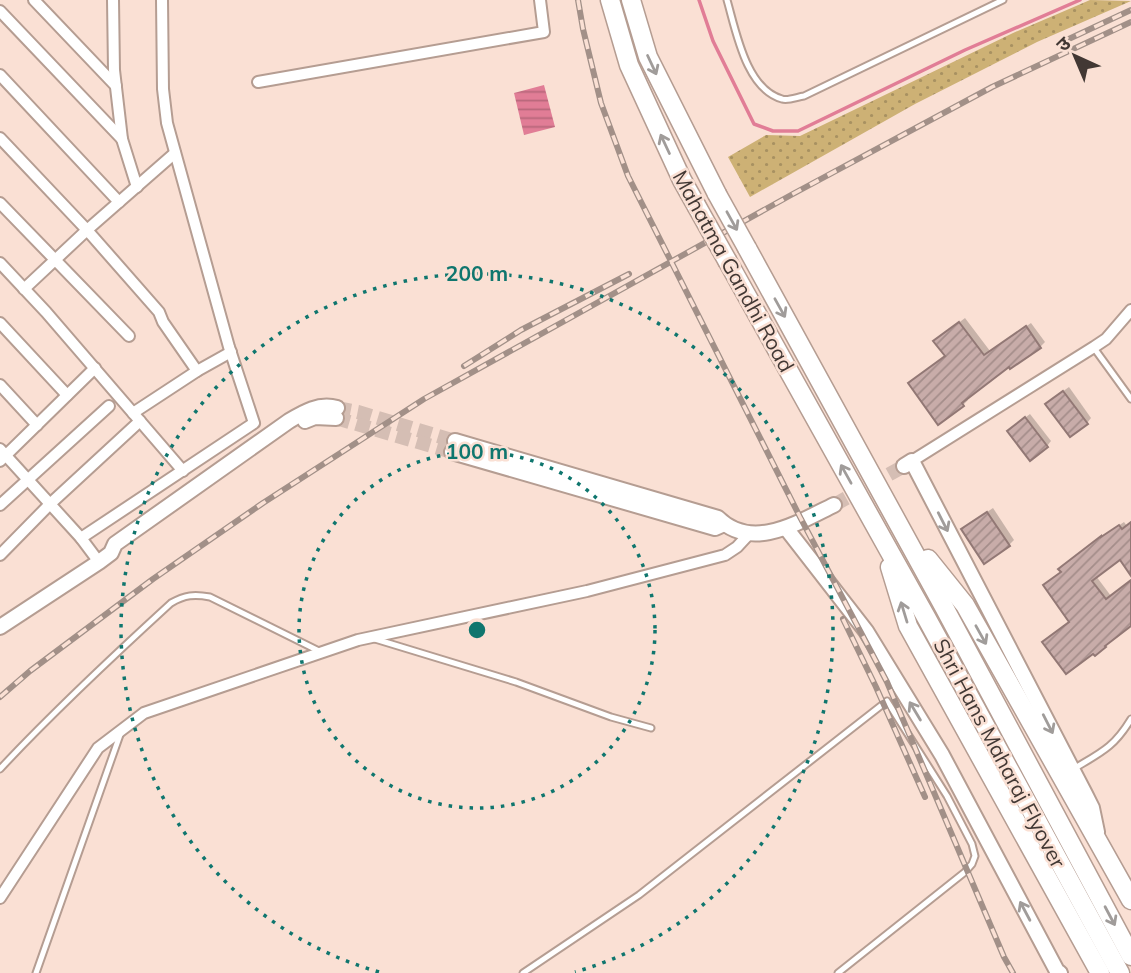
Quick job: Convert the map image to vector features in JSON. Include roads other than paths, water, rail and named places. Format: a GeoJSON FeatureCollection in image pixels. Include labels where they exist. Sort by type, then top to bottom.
{"type":"FeatureCollection","features":[{"type":"Feature","properties":{"kind":"main road","name":"Mahatma Gandhi Road"},"geometry":{"type":"LineString","coordinates":[[610,0],[629,65],[682,180],[879,533]]}},
{"type":"Feature","properties":{"kind":"main road","name":"Mahatma Gandhi Road"},"geometry":{"type":"LineString","coordinates":[[631,0],[648,57],[717,194],[897,522]]}},
{"type":"Feature","properties":{"kind":"main road","name":"Shri Hans Maharaj Flyover"},"geometry":{"type":"LineString","coordinates":[[897,522],[1131,957]]}},
{"type":"Feature","properties":{"kind":"main road"},"geometry":{"type":"LineString","coordinates":[[897,522],[964,605],[1131,900]]}},
{"type":"Feature","properties":{"kind":"main road","name":"Shri Hans Maharaj Flyover"},"geometry":{"type":"LineString","coordinates":[[879,533],[1120,973]]}},
{"type":"Feature","properties":{"kind":"main road"},"geometry":{"type":"LineString","coordinates":[[879,533],[908,626],[1100,973]]}},
{"type":"Feature","properties":{"kind":"street"},"geometry":{"type":"LineString","coordinates":[[34,0],[116,86]]}},
{"type":"Feature","properties":{"kind":"street"},"geometry":{"type":"LineString","coordinates":[[113,0],[116,86],[122,139],[137,187]]}},
{"type":"Feature","properties":{"kind":"street"},"geometry":{"type":"LineString","coordinates":[[81,538],[254,423],[231,352],[167,123],[163,89],[162,0]]}},
{"type":"Feature","properties":{"kind":"street"},"geometry":{"type":"LineString","coordinates":[[258,82],[544,32],[540,0]]}},
{"type":"Feature","properties":{"kind":"street"},"geometry":{"type":"LineString","coordinates":[[0,11],[122,139]]}},
{"type":"Feature","properties":{"kind":"street"},"geometry":{"type":"LineString","coordinates":[[0,75],[120,202]]}},
{"type":"Feature","properties":{"kind":"street"},"geometry":{"type":"LineString","coordinates":[[0,138],[87,230],[159,312],[197,371]]}},
{"type":"Feature","properties":{"kind":"street"},"geometry":{"type":"LineString","coordinates":[[24,289],[175,153]]}},
{"type":"Feature","properties":{"kind":"street"},"geometry":{"type":"LineString","coordinates":[[0,203],[129,336]]}},
{"type":"Feature","properties":{"kind":"street"},"geometry":{"type":"LineString","coordinates":[[0,263],[183,471]]}},
{"type":"Feature","properties":{"kind":"street"},"geometry":{"type":"LineString","coordinates":[[1101,846],[1091,808],[1072,769],[908,463],[1106,339],[1131,310]]}},
{"type":"Feature","properties":{"kind":"street"},"geometry":{"type":"LineString","coordinates":[[0,323],[67,395]]}},
{"type":"Feature","properties":{"kind":"street"},"geometry":{"type":"LineString","coordinates":[[0,555],[137,417],[197,371],[231,352]]}},
{"type":"Feature","properties":{"kind":"street"},"geometry":{"type":"LineString","coordinates":[[95,368],[2,456],[50,504],[99,562]]}},
{"type":"Feature","properties":{"kind":"street"},"geometry":{"type":"LineString","coordinates":[[0,385],[37,425]]}},
{"type":"Feature","properties":{"kind":"street"},"geometry":{"type":"LineString","coordinates":[[0,505],[109,406]]}},
{"type":"Feature","properties":{"kind":"street"},"geometry":{"type":"LineString","coordinates":[[0,626],[111,552],[121,551],[306,421],[336,413]]}},
{"type":"Feature","properties":{"kind":"street"},"geometry":{"type":"LineString","coordinates":[[454,446],[715,528],[724,524],[749,534],[786,528],[834,505]]}},
{"type":"Feature","properties":{"kind":"street"},"geometry":{"type":"LineString","coordinates":[[786,528],[866,631],[942,755],[1062,972]]}},
{"type":"Feature","properties":{"kind":"street"},"geometry":{"type":"LineString","coordinates":[[0,898],[98,748],[144,713],[370,637],[587,591],[725,555],[749,534]]}},
{"type":"Feature","properties":{"kind":"lane"},"geometry":{"type":"LineString","coordinates":[[727,0],[750,70],[765,90],[784,100],[804,96],[1003,0]]}},
{"type":"Feature","properties":{"kind":"lane"},"geometry":{"type":"LineString","coordinates":[[1094,347],[1131,399]]}},
{"type":"Feature","properties":{"kind":"lane"},"geometry":{"type":"LineString","coordinates":[[0,769],[83,684],[170,603],[183,596],[195,594],[210,597],[322,652]]}},
{"type":"Feature","properties":{"kind":"lane"},"geometry":{"type":"LineString","coordinates":[[370,637],[516,682],[611,718],[651,728]]}},
{"type":"Feature","properties":{"kind":"lane"},"geometry":{"type":"LineString","coordinates":[[523,973],[639,895],[887,701],[947,796],[972,844],[975,856],[965,873],[838,973]]}},
{"type":"Feature","properties":{"kind":"lane"},"geometry":{"type":"LineString","coordinates":[[1072,769],[1115,742],[1131,719]]}},
{"type":"Feature","properties":{"kind":"lane"},"geometry":{"type":"LineString","coordinates":[[36,973],[122,729]]}},
{"type":"Feature","properties":{"kind":"waterway"},"geometry":{"type":"LineString","coordinates":[[699,0],[713,41],[754,124],[773,131],[798,131],[965,50],[1080,0]]}},
{"type":"Feature","properties":{"kind":"tunnel"},"geometry":{"type":"LineString","coordinates":[[337,408],[455,441]]}},
{"type":"Feature","properties":{"kind":"tunnel"},"geometry":{"type":"LineString","coordinates":[[336,418],[452,452]]}},
{"type":"Feature","properties":{"kind":"tunnel"},"geometry":{"type":"LineString","coordinates":[[834,505],[904,466]]}},
{"type":"Feature","properties":{"kind":"railway"},"geometry":{"type":"LineString","coordinates":[[578,0],[601,103],[628,176],[800,517],[887,682],[1013,973]]}},
{"type":"Feature","properties":{"kind":"railway"},"geometry":{"type":"LineString","coordinates":[[1058,44],[1131,10]]}},
{"type":"Feature","properties":{"kind":"railway"},"geometry":{"type":"LineString","coordinates":[[0,697],[30,671],[153,579],[263,503],[424,399],[791,195],[992,87],[1131,22]]}},
{"type":"Feature","properties":{"kind":"railway"},"geometry":{"type":"LineString","coordinates":[[464,366],[521,330],[629,274]]}},
{"type":"Feature","properties":{"kind":"railway"},"geometry":{"type":"LineString","coordinates":[[843,619],[925,797]]}}]}
